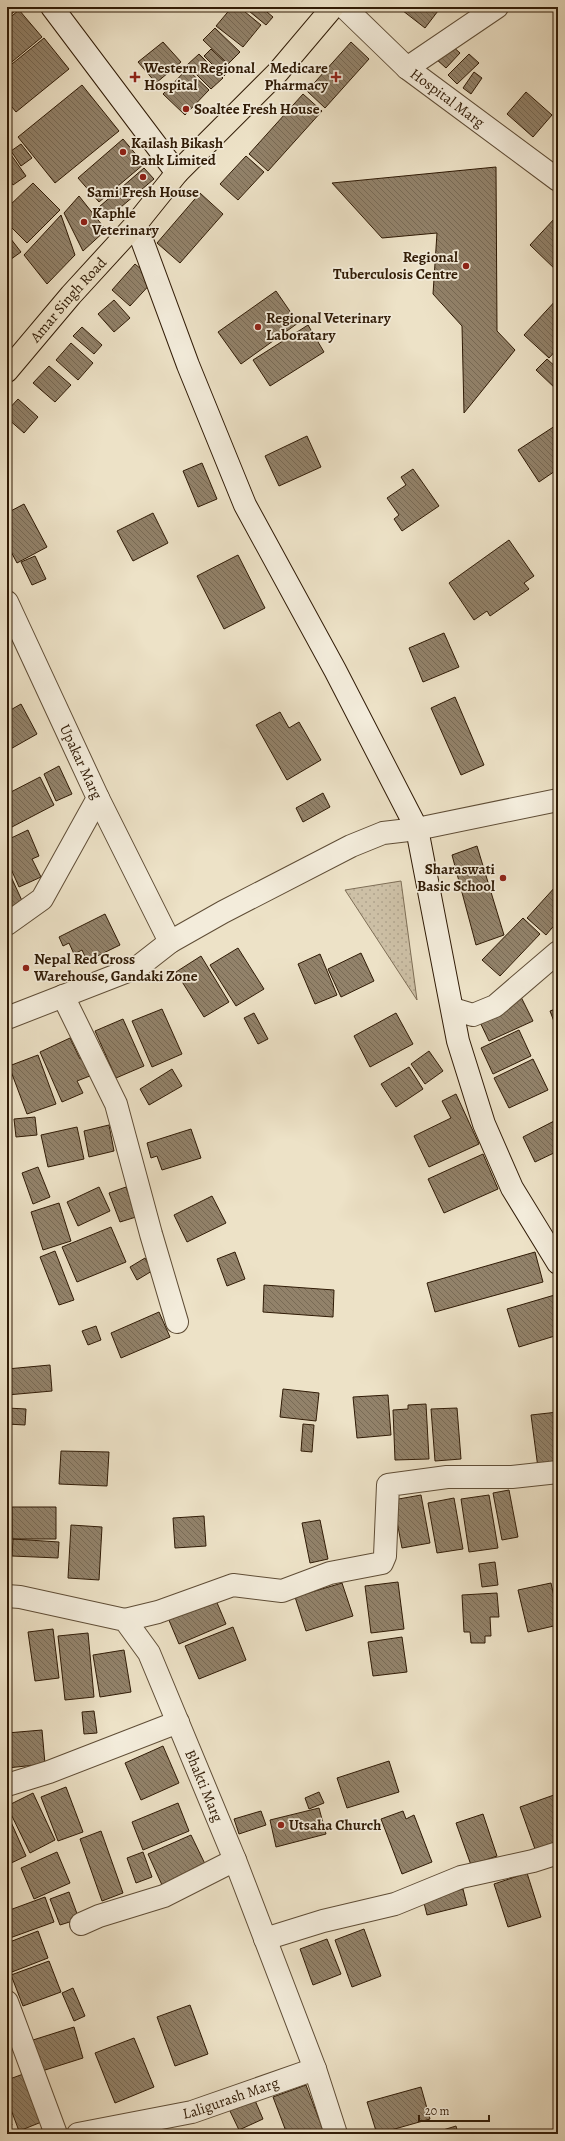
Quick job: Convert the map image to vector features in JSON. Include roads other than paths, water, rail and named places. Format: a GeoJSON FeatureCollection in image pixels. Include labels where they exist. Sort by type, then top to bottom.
{"type":"FeatureCollection","features":[{"type":"Feature","properties":{"kind":"main road"},"geometry":{"type":"LineString","coordinates":[[177,173],[278,72],[333,7]]}},
{"type":"Feature","properties":{"kind":"main road","name":"Amar Singh Road"},"geometry":{"type":"LineString","coordinates":[[7,371],[72,295],[136,224],[177,173]]}},
{"type":"Feature","properties":{"kind":"street"},"geometry":{"type":"LineString","coordinates":[[52,7],[177,173]]}},
{"type":"Feature","properties":{"kind":"street","name":"Hospital Marg"},"geometry":{"type":"LineString","coordinates":[[344,7],[407,68],[558,180]]}},
{"type":"Feature","properties":{"kind":"street"},"geometry":{"type":"LineString","coordinates":[[407,68],[497,7]]}},
{"type":"Feature","properties":{"kind":"street"},"geometry":{"type":"LineString","coordinates":[[136,224],[188,365],[245,505],[335,670],[417,829],[458,1041],[484,1124],[512,1188],[558,1263]]}},
{"type":"Feature","properties":{"kind":"street","name":"Upakar Marg"},"geometry":{"type":"LineString","coordinates":[[7,602],[98,798],[42,899],[7,924]]}},
{"type":"Feature","properties":{"kind":"street"},"geometry":{"type":"LineString","coordinates":[[98,798],[170,942]]}},
{"type":"Feature","properties":{"kind":"street"},"geometry":{"type":"LineString","coordinates":[[7,1018],[138,967],[170,942],[351,846],[383,834],[417,829],[558,800]]}},
{"type":"Feature","properties":{"kind":"street"},"geometry":{"type":"LineString","coordinates":[[453,1009],[473,1015],[495,1006],[558,952]]}},
{"type":"Feature","properties":{"kind":"street"},"geometry":{"type":"LineString","coordinates":[[63,996],[116,1104],[151,1234],[178,1322]]}},
{"type":"Feature","properties":{"kind":"street"},"geometry":{"type":"LineString","coordinates":[[7,1596],[20,1597],[125,1620],[158,1612],[233,1585],[282,1591],[330,1573],[382,1564],[385,1556],[388,1485],[447,1477],[512,1477],[558,1472]]}},
{"type":"Feature","properties":{"kind":"street","name":"Bhakti Marg"},"geometry":{"type":"LineString","coordinates":[[125,1620],[149,1653],[235,1860],[315,2069]]}},
{"type":"Feature","properties":{"kind":"street"},"geometry":{"type":"LineString","coordinates":[[7,1785],[49,1772],[178,1722]]}},
{"type":"Feature","properties":{"kind":"street"},"geometry":{"type":"LineString","coordinates":[[265,1939],[323,1921],[395,1904],[461,1877],[534,1861],[558,1853]]}},
{"type":"Feature","properties":{"kind":"street"},"geometry":{"type":"LineString","coordinates":[[81,1924],[98,1916],[164,1896],[235,1860]]}},
{"type":"Feature","properties":{"kind":"street"},"geometry":{"type":"LineString","coordinates":[[7,2002],[56,2134]]}},
{"type":"Feature","properties":{"kind":"street"},"geometry":{"type":"LineString","coordinates":[[315,2069],[336,2134]]}},
{"type":"Feature","properties":{"kind":"street","name":"Laligurash Marg"},"geometry":{"type":"LineString","coordinates":[[78,2134],[192,2112],[315,2069]]}},
{"type":"Feature","properties":{"kind":"place","name":"Western Regional Hospital"},"geometry":{"type":"Point","coordinates":[135,77]}},
{"type":"Feature","properties":{"kind":"place","name":"Medicare Pharmacy"},"geometry":{"type":"Point","coordinates":[336,77]}},
{"type":"Feature","properties":{"kind":"place","name":"Soaltee Fresh House"},"geometry":{"type":"Point","coordinates":[186,109]}},
{"type":"Feature","properties":{"kind":"place","name":"Kailash Bikash Bank Limited"},"geometry":{"type":"Point","coordinates":[123,152]}},
{"type":"Feature","properties":{"kind":"place","name":"Sami Fresh House"},"geometry":{"type":"Point","coordinates":[143,177]}},
{"type":"Feature","properties":{"kind":"place","name":"Kaphle Veterinary"},"geometry":{"type":"Point","coordinates":[84,222]}},
{"type":"Feature","properties":{"kind":"place","name":"Regional Tuberculosis Centre"},"geometry":{"type":"Point","coordinates":[466,266]}},
{"type":"Feature","properties":{"kind":"place","name":"Regional Veterinary Laboratary"},"geometry":{"type":"Point","coordinates":[258,327]}},
{"type":"Feature","properties":{"kind":"place","name":"Sharaswati Basic School"},"geometry":{"type":"Point","coordinates":[503,878]}},
{"type":"Feature","properties":{"kind":"place","name":"Nepal Red Cross Warehouse, Gandaki Zone"},"geometry":{"type":"Point","coordinates":[26,968]}},
{"type":"Feature","properties":{"kind":"place","name":"Utsaha Church"},"geometry":{"type":"Point","coordinates":[281,1825]}}]}
